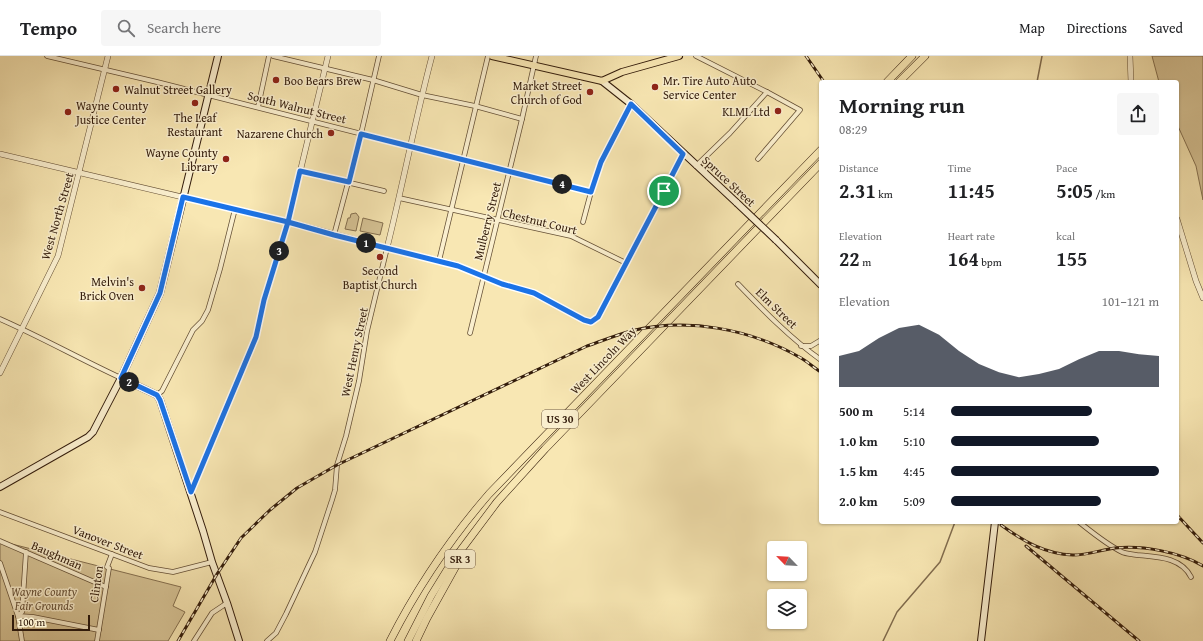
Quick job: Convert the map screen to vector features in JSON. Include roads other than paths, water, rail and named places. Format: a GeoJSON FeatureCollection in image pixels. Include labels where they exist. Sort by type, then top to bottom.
{"type":"FeatureCollection","features":[{"type":"Feature","properties":{"kind":"highway"},"geometry":{"type":"LineString","coordinates":[[883,80],[906,56]]}},
{"type":"Feature","properties":{"kind":"highway"},"geometry":{"type":"LineString","coordinates":[[889,80],[912,56]]}},
{"type":"Feature","properties":{"kind":"highway"},"geometry":{"type":"LineString","coordinates":[[902,80],[925,56]]}},
{"type":"Feature","properties":{"kind":"highway","name":"West Lincoln Way"},"geometry":{"type":"LineString","coordinates":[[390,641],[405,612],[432,567],[485,499],[533,447],[819,150]]}},
{"type":"Feature","properties":{"kind":"highway","name":"West Lincoln Way"},"geometry":{"type":"LineString","coordinates":[[408,641],[452,562],[484,518],[513,484],[819,165]]}},
{"type":"Feature","properties":{"kind":"highway","name":"SR 3"},"geometry":{"type":"LineString","coordinates":[[416,641],[458,562],[513,484]]}},
{"type":"Feature","properties":{"kind":"main road"},"geometry":{"type":"LineString","coordinates":[[0,488],[88,437],[93,432],[121,378],[160,293],[218,56]]}},
{"type":"Feature","properties":{"kind":"main road"},"geometry":{"type":"LineString","coordinates":[[492,56],[602,81],[622,72],[679,56]]}},
{"type":"Feature","properties":{"kind":"main road","name":"Spruce Street"},"geometry":{"type":"LineString","coordinates":[[602,81],[631,104],[776,240],[819,283]]}},
{"type":"Feature","properties":{"kind":"main road"},"geometry":{"type":"LineString","coordinates":[[121,378],[157,395],[160,400],[167,417],[212,562],[239,641]]}},
{"type":"Feature","properties":{"kind":"main road"},"geometry":{"type":"LineString","coordinates":[[981,641],[995,524]]}},
{"type":"Feature","properties":{"kind":"main road"},"geometry":{"type":"LineString","coordinates":[[227,603],[243,641]]}},
{"type":"Feature","properties":{"kind":"street","name":"South Walnut Street"},"geometry":{"type":"LineString","coordinates":[[47,56],[463,158],[591,192]]}},
{"type":"Feature","properties":{"kind":"street","name":"West North Street"},"geometry":{"type":"LineString","coordinates":[[0,373],[58,256],[108,56]]}},
{"type":"Feature","properties":{"kind":"street"},"geometry":{"type":"LineString","coordinates":[[258,107],[269,56]]}},
{"type":"Feature","properties":{"kind":"street"},"geometry":{"type":"LineString","coordinates":[[273,56],[373,80],[422,95],[475,106],[522,119]]}},
{"type":"Feature","properties":{"kind":"street"},"geometry":{"type":"LineString","coordinates":[[191,492],[256,337],[264,300],[288,222],[328,56]]}},
{"type":"Feature","properties":{"kind":"street"},"geometry":{"type":"LineString","coordinates":[[334,235],[349,182],[379,56]]}},
{"type":"Feature","properties":{"kind":"street","name":"West Henry Street"},"geometry":{"type":"LineString","coordinates":[[267,641],[276,633],[316,552],[335,490],[337,465],[346,436],[359,381],[367,331],[432,56]]}},
{"type":"Feature","properties":{"kind":"street"},"geometry":{"type":"LineString","coordinates":[[439,261],[488,56]]}},
{"type":"Feature","properties":{"kind":"street","name":"Mulberry Street"},"geometry":{"type":"LineString","coordinates":[[470,333],[510,171],[536,56]]}},
{"type":"Feature","properties":{"kind":"street"},"geometry":{"type":"LineString","coordinates":[[696,56],[800,110],[758,159]]}},
{"type":"Feature","properties":{"kind":"street"},"geometry":{"type":"LineString","coordinates":[[1130,56],[1131,80]]}},
{"type":"Feature","properties":{"kind":"street"},"geometry":{"type":"LineString","coordinates":[[696,166],[730,133],[767,92]]}},
{"type":"Feature","properties":{"kind":"street"},"geometry":{"type":"LineString","coordinates":[[583,222],[601,162],[631,104]]}},
{"type":"Feature","properties":{"kind":"street"},"geometry":{"type":"LineString","coordinates":[[0,154],[235,209],[458,266],[502,284],[534,293],[584,320],[591,322],[598,317],[683,154]]}},
{"type":"Feature","properties":{"kind":"street"},"geometry":{"type":"LineString","coordinates":[[300,171],[384,190]]}},
{"type":"Feature","properties":{"kind":"street","name":"Chestnut Court"},"geometry":{"type":"LineString","coordinates":[[399,198],[571,236],[626,263]]}},
{"type":"Feature","properties":{"kind":"street"},"geometry":{"type":"LineString","coordinates":[[157,395],[162,391],[193,330],[202,321],[208,310],[235,209]]}},
{"type":"Feature","properties":{"kind":"street"},"geometry":{"type":"LineString","coordinates":[[1179,226],[1196,281],[1203,298]]}},
{"type":"Feature","properties":{"kind":"street","name":"Elm Street"},"geometry":{"type":"LineString","coordinates":[[738,284],[801,346],[819,359]]}},
{"type":"Feature","properties":{"kind":"street"},"geometry":{"type":"LineString","coordinates":[[0,319],[22,328],[68,353],[121,378]]}},
{"type":"Feature","properties":{"kind":"street"},"geometry":{"type":"LineString","coordinates":[[801,346],[811,346],[819,341]]}},
{"type":"Feature","properties":{"kind":"street","name":"Vanover Street"},"geometry":{"type":"LineString","coordinates":[[0,512],[149,568],[173,572],[212,562]]}},
{"type":"Feature","properties":{"kind":"street"},"geometry":{"type":"LineString","coordinates":[[1082,524],[1105,542],[1123,553],[1166,558],[1177,562],[1188,570],[1191,577]]}},
{"type":"Feature","properties":{"kind":"street","name":"Baughman"},"geometry":{"type":"LineString","coordinates":[[0,541],[106,587]]}},
{"type":"Feature","properties":{"kind":"street"},"geometry":{"type":"LineString","coordinates":[[18,616],[22,612],[26,552]]}},
{"type":"Feature","properties":{"kind":"street","name":"Clinton"},"geometry":{"type":"LineString","coordinates":[[97,641],[109,568],[107,567],[112,554]]}},
{"type":"Feature","properties":{"kind":"street"},"geometry":{"type":"LineString","coordinates":[[0,563],[18,616],[22,641]]}},
{"type":"Feature","properties":{"kind":"street"},"geometry":{"type":"LineString","coordinates":[[194,641],[212,613],[227,603]]}},
{"type":"Feature","properties":{"kind":"street"},"geometry":{"type":"LineString","coordinates":[[18,616],[33,617],[99,630]]}},
{"type":"Feature","properties":{"kind":"waterway"},"geometry":{"type":"LineString","coordinates":[[1037,80],[1042,56]]}},
{"type":"Feature","properties":{"kind":"waterway"},"geometry":{"type":"LineString","coordinates":[[883,641],[897,612],[940,562],[954,524]]}},
{"type":"Feature","properties":{"kind":"railway"},"geometry":{"type":"LineString","coordinates":[[806,56],[823,80]]}},
{"type":"Feature","properties":{"kind":"railway"},"geometry":{"type":"LineString","coordinates":[[178,641],[217,574],[241,538],[270,510],[297,488],[337,465],[587,346],[631,331],[653,327],[675,325],[719,328],[740,333],[782,348],[801,358],[819,371]]}},
{"type":"Feature","properties":{"kind":"railway"},"geometry":{"type":"LineString","coordinates":[[1179,517],[1203,543]]}},
{"type":"Feature","properties":{"kind":"railway"},"geometry":{"type":"LineString","coordinates":[[1001,525],[1035,546],[1053,552],[1078,555],[1126,547],[1149,549],[1172,553],[1203,566]]}},
{"type":"Feature","properties":{"kind":"railway"},"geometry":{"type":"LineString","coordinates":[[1026,546],[1139,641]]}},
{"type":"Feature","properties":{"kind":"place","name":"Boo Bears Brew"},"geometry":{"type":"Point","coordinates":[276,80]}},
{"type":"Feature","properties":{"kind":"place","name":"Mr. Tire Auto Auto Service Center"},"geometry":{"type":"Point","coordinates":[655,87]}},
{"type":"Feature","properties":{"kind":"place","name":"Walnut Street Gallery"},"geometry":{"type":"Point","coordinates":[116,89]}},
{"type":"Feature","properties":{"kind":"place","name":"Market Street Church of God"},"geometry":{"type":"Point","coordinates":[590,92]}},
{"type":"Feature","properties":{"kind":"place","name":"The Leaf Restaurant"},"geometry":{"type":"Point","coordinates":[195,103]}},
{"type":"Feature","properties":{"kind":"place","name":"KLML Ltd"},"geometry":{"type":"Point","coordinates":[778,111]}},
{"type":"Feature","properties":{"kind":"place","name":"Wayne County Justice Center"},"geometry":{"type":"Point","coordinates":[68,112]}},
{"type":"Feature","properties":{"kind":"place","name":"Nazarene Church"},"geometry":{"type":"Point","coordinates":[331,133]}},
{"type":"Feature","properties":{"kind":"place","name":"Wayne County Library"},"geometry":{"type":"Point","coordinates":[226,159]}},
{"type":"Feature","properties":{"kind":"place","name":"Second Baptist Church"},"geometry":{"type":"Point","coordinates":[380,257]}},
{"type":"Feature","properties":{"kind":"place","name":"Melvin's Brick Oven"},"geometry":{"type":"Point","coordinates":[142,288]}},
{"type":"Feature","properties":{"kind":"park label","name":"Wayne County Fair Grounds"},"geometry":{"type":"Point","coordinates":[44,598]}}]}
